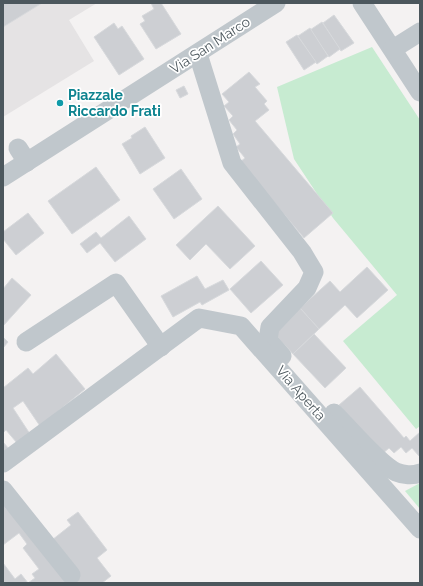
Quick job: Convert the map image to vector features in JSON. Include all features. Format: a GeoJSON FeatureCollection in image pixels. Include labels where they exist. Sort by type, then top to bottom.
{"type":"FeatureCollection","features":[{"type":"Feature","properties":{"kind":"street","name":"Via San Marco"},"geometry":{"type":"LineString","coordinates":[[3,177],[22,155],[198,54],[276,3]]}},
{"type":"Feature","properties":{"kind":"street"},"geometry":{"type":"LineString","coordinates":[[362,3],[420,92]]}},
{"type":"Feature","properties":{"kind":"street"},"geometry":{"type":"LineString","coordinates":[[393,49],[420,32]]}},
{"type":"Feature","properties":{"kind":"street","name":"Via Aperta"},"geometry":{"type":"LineString","coordinates":[[198,54],[232,163],[302,252],[314,272],[308,288],[270,326],[268,340],[331,410],[382,462],[395,472],[403,475],[420,473]]}},
{"type":"Feature","properties":{"kind":"street"},"geometry":{"type":"LineString","coordinates":[[26,342],[116,283],[161,346]]}},
{"type":"Feature","properties":{"kind":"street","name":"Via Aperta"},"geometry":{"type":"LineString","coordinates":[[3,463],[199,318],[241,326],[420,529]]}},
{"type":"Feature","properties":{"kind":"street"},"geometry":{"type":"LineString","coordinates":[[3,490],[71,575]]}},
{"type":"Feature","properties":{"kind":"shaded area"},"geometry":{"type":"Polygon","coordinates":[[[3,3],[97,3],[69,20],[94,61],[3,117],[3,3]]]}},
{"type":"Feature","properties":{"kind":"green space"},"geometry":{"type":"Polygon","coordinates":[[[372,47],[420,120],[420,426],[416,429],[343,341],[397,295],[333,218],[294,159],[277,87],[372,47]]]}},
{"type":"Feature","properties":{"kind":"green space"},"geometry":{"type":"Polygon","coordinates":[[[420,483],[420,509],[405,491],[420,483]]]}},
{"type":"Feature","properties":{"kind":"building"},"geometry":{"type":"Polygon","coordinates":[[[3,3],[42,3],[3,27],[3,3]]]}},
{"type":"Feature","properties":{"kind":"building"},"geometry":{"type":"Polygon","coordinates":[[[151,3],[161,3],[181,34],[156,49],[140,24],[145,21],[142,16],[154,9],[151,3]]]}},
{"type":"Feature","properties":{"kind":"building"},"geometry":{"type":"Polygon","coordinates":[[[334,15],[354,43],[341,51],[323,23],[334,15]]]}},
{"type":"Feature","properties":{"kind":"building"},"geometry":{"type":"Polygon","coordinates":[[[322,22],[340,49],[329,57],[310,30],[322,22]]]}},
{"type":"Feature","properties":{"kind":"building"},"geometry":{"type":"Polygon","coordinates":[[[114,23],[118,29],[122,26],[144,59],[119,75],[94,37],[114,23]]]}},
{"type":"Feature","properties":{"kind":"building"},"geometry":{"type":"Polygon","coordinates":[[[310,28],[328,56],[317,64],[298,36],[310,28]]]}},
{"type":"Feature","properties":{"kind":"building"},"geometry":{"type":"Polygon","coordinates":[[[297,35],[316,62],[304,70],[286,42],[297,35]]]}},
{"type":"Feature","properties":{"kind":"building"},"geometry":{"type":"Polygon","coordinates":[[[249,72],[260,84],[255,87],[267,101],[264,104],[269,110],[255,121],[333,213],[304,238],[240,162],[245,158],[236,147],[240,144],[233,134],[237,130],[229,120],[233,116],[224,106],[229,102],[222,94],[249,72]]]}},
{"type":"Feature","properties":{"kind":"building"},"geometry":{"type":"Polygon","coordinates":[[[184,86],[188,94],[180,98],[176,90],[184,86]]]}},
{"type":"Feature","properties":{"kind":"building"},"geometry":{"type":"Polygon","coordinates":[[[145,127],[165,158],[140,174],[122,144],[145,127]]]}},
{"type":"Feature","properties":{"kind":"building"},"geometry":{"type":"Polygon","coordinates":[[[96,167],[120,200],[72,234],[48,201],[96,167]]]}},
{"type":"Feature","properties":{"kind":"building"},"geometry":{"type":"Polygon","coordinates":[[[181,169],[202,199],[174,219],[153,189],[181,169]]]}},
{"type":"Feature","properties":{"kind":"building"},"geometry":{"type":"Polygon","coordinates":[[[218,206],[255,246],[230,269],[206,244],[190,260],[176,245],[218,206]]]}},
{"type":"Feature","properties":{"kind":"building"},"geometry":{"type":"Polygon","coordinates":[[[28,213],[44,233],[16,255],[3,239],[3,232],[28,213]]]}},
{"type":"Feature","properties":{"kind":"building"},"geometry":{"type":"Polygon","coordinates":[[[129,216],[146,239],[115,262],[100,243],[87,253],[80,244],[96,232],[101,238],[129,216]]]}},
{"type":"Feature","properties":{"kind":"building"},"geometry":{"type":"Polygon","coordinates":[[[261,261],[283,285],[251,313],[230,289],[261,261]]]}},
{"type":"Feature","properties":{"kind":"building"},"geometry":{"type":"Polygon","coordinates":[[[367,267],[388,290],[357,318],[345,305],[319,329],[300,308],[330,281],[340,292],[367,267]]]}},
{"type":"Feature","properties":{"kind":"building"},"geometry":{"type":"Polygon","coordinates":[[[197,276],[205,289],[223,280],[229,290],[202,305],[200,302],[173,317],[161,296],[197,276]]]}},
{"type":"Feature","properties":{"kind":"building"},"geometry":{"type":"Polygon","coordinates":[[[12,278],[31,295],[3,326],[3,289],[12,278]]]}},
{"type":"Feature","properties":{"kind":"building"},"geometry":{"type":"Polygon","coordinates":[[[300,308],[319,329],[293,354],[272,331],[300,308]]]}},
{"type":"Feature","properties":{"kind":"building"},"geometry":{"type":"Polygon","coordinates":[[[314,334],[346,368],[325,388],[293,354],[314,334]]]}},
{"type":"Feature","properties":{"kind":"building"},"geometry":{"type":"Polygon","coordinates":[[[3,337],[8,342],[3,348],[3,337]]]}},
{"type":"Feature","properties":{"kind":"building"},"geometry":{"type":"Polygon","coordinates":[[[56,354],[85,389],[40,426],[23,401],[13,408],[30,434],[17,443],[6,430],[3,433],[3,388],[28,368],[33,374],[56,354]]]}},
{"type":"Feature","properties":{"kind":"building"},"geometry":{"type":"Polygon","coordinates":[[[360,387],[404,438],[406,436],[410,441],[420,432],[419,456],[412,448],[406,453],[401,447],[394,453],[389,448],[382,454],[339,405],[360,387]]]}},
{"type":"Feature","properties":{"kind":"building"},"geometry":{"type":"Polygon","coordinates":[[[3,442],[9,449],[3,453],[3,442]]]}},
{"type":"Feature","properties":{"kind":"building"},"geometry":{"type":"Polygon","coordinates":[[[3,505],[69,580],[65,583],[28,583],[35,578],[32,574],[39,569],[23,548],[27,544],[19,533],[3,545],[3,505]]]}},
{"type":"Feature","properties":{"kind":"building"},"geometry":{"type":"Polygon","coordinates":[[[78,512],[107,550],[97,558],[111,576],[102,583],[78,583],[52,540],[71,525],[67,520],[78,512]]]}},
{"type":"Feature","properties":{"kind":"building"},"geometry":{"type":"Polygon","coordinates":[[[3,563],[15,579],[21,574],[28,583],[3,583],[3,563]]]}},
{"type":"Feature","properties":{"kind":"place","name":"Piazzale Riccardo Frati"},"geometry":{"type":"Point","coordinates":[60,103]}}]}
